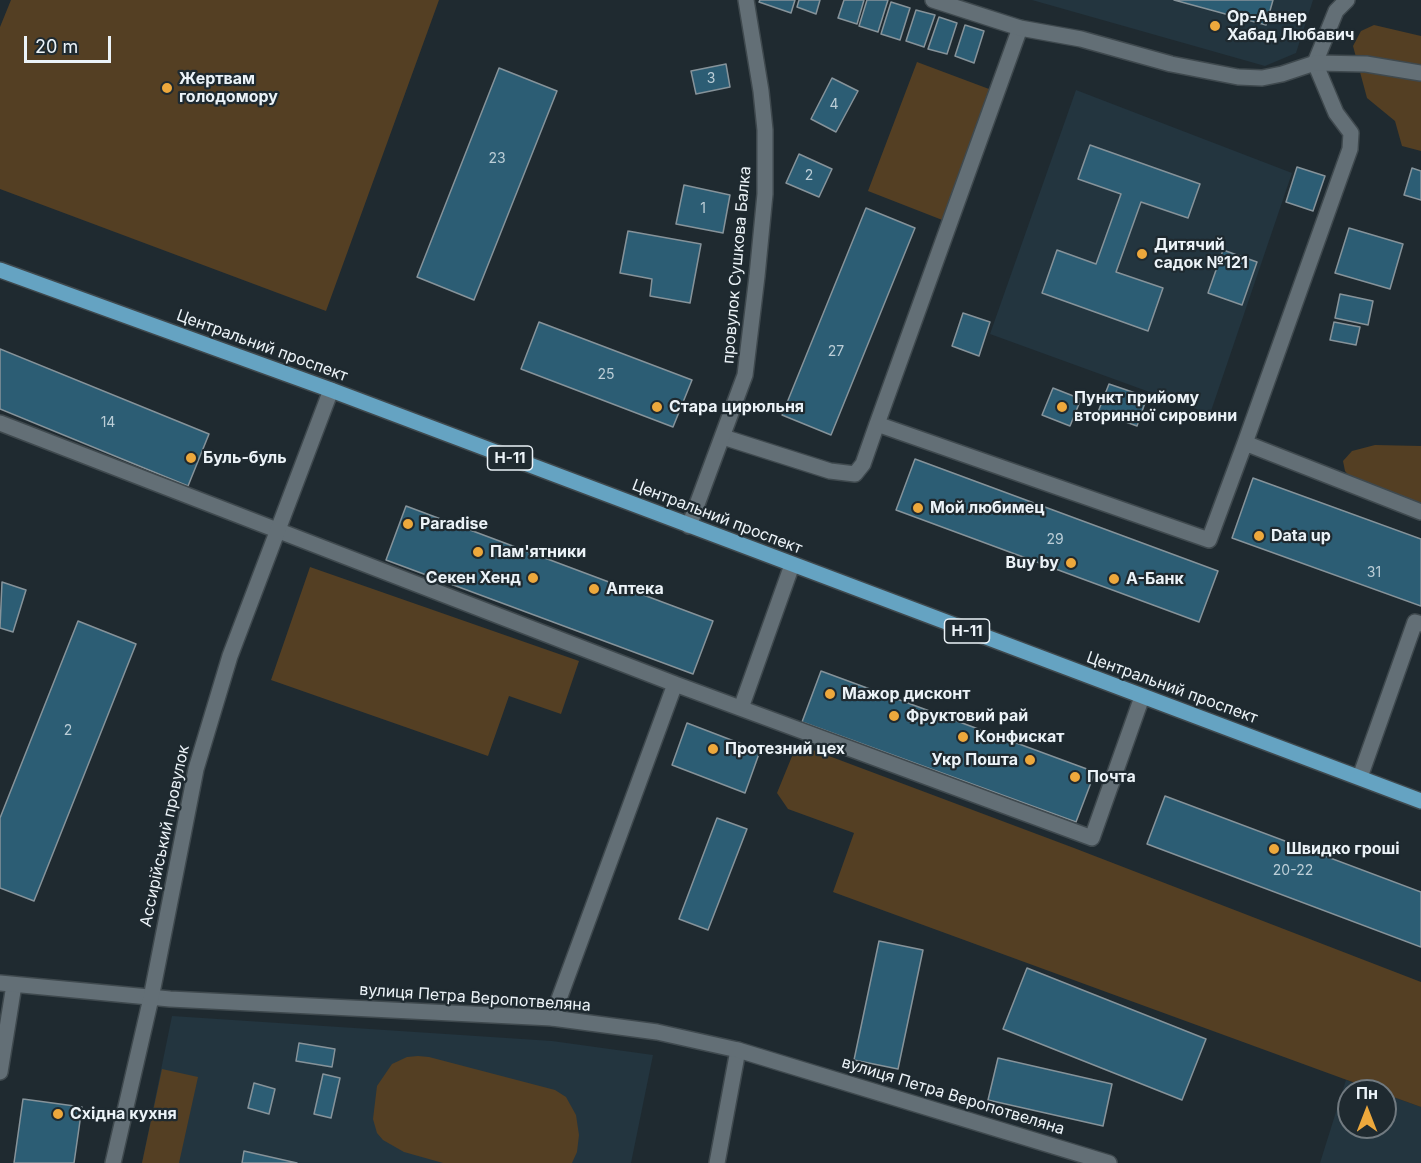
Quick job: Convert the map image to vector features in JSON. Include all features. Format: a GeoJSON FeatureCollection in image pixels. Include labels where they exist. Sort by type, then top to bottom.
{"type":"FeatureCollection","features":[{"type":"Feature","properties":{"kind":"main road","name":"Центральний проспект"},"geometry":{"type":"LineString","coordinates":[[0,270],[331,390],[1421,801]]}},
{"type":"Feature","properties":{"kind":"street","name":"провулок Сушкова Балка"},"geometry":{"type":"LineString","coordinates":[[689,526],[745,375],[765,194],[765,130],[746,0]]}},
{"type":"Feature","properties":{"kind":"street"},"geometry":{"type":"LineString","coordinates":[[933,0],[1020,27],[1081,39],[1171,64],[1238,77],[1262,78],[1315,63],[1366,64],[1421,73]]}},
{"type":"Feature","properties":{"kind":"street"},"geometry":{"type":"LineString","coordinates":[[877,424],[1209,540],[1350,149],[1351,133],[1336,113],[1315,63],[1336,11],[1347,0]]}},
{"type":"Feature","properties":{"kind":"street"},"geometry":{"type":"LineString","coordinates":[[723,437],[830,471],[855,474],[863,464],[1020,27]]}},
{"type":"Feature","properties":{"kind":"street","name":"Ассирійський провулок"},"geometry":{"type":"LineString","coordinates":[[113,1163],[151,998],[195,769],[230,656],[331,390]]}},
{"type":"Feature","properties":{"kind":"street"},"geometry":{"type":"LineString","coordinates":[[0,423],[675,684],[1092,838],[1142,696]]}},
{"type":"Feature","properties":{"kind":"street"},"geometry":{"type":"LineString","coordinates":[[1245,442],[1421,512]]}},
{"type":"Feature","properties":{"kind":"street"},"geometry":{"type":"LineString","coordinates":[[741,708],[792,565]]}},
{"type":"Feature","properties":{"kind":"street"},"geometry":{"type":"LineString","coordinates":[[1360,777],[1415,622],[1421,624]]}},
{"type":"Feature","properties":{"kind":"street"},"geometry":{"type":"LineString","coordinates":[[552,1018],[675,684]]}},
{"type":"Feature","properties":{"kind":"street"},"geometry":{"type":"LineString","coordinates":[[0,1072],[7,984]]}},
{"type":"Feature","properties":{"kind":"street","name":"вулиця Петра Веропотвеляна"},"geometry":{"type":"LineString","coordinates":[[7,984],[151,998],[552,1018],[657,1032],[738,1050],[1109,1163]]}},
{"type":"Feature","properties":{"kind":"street"},"geometry":{"type":"LineString","coordinates":[[717,1163],[738,1050]]}},
{"type":"Feature","properties":{"kind":"shaded area"},"geometry":{"type":"Polygon","coordinates":[[[11,0],[439,0],[326,311],[0,189],[0,27],[11,0]]]}},
{"type":"Feature","properties":{"kind":"shaded area","name":"Ор-Авнер Хабад Любавич"},"geometry":{"type":"Polygon","coordinates":[[[1032,0],[1313,0],[1296,53],[1265,66],[1032,0]]]}},
{"type":"Feature","properties":{"kind":"shaded area"},"geometry":{"type":"Polygon","coordinates":[[[1374,25],[1421,36],[1421,151],[1402,146],[1395,121],[1367,98],[1353,46],[1361,31],[1374,25]]]}},
{"type":"Feature","properties":{"kind":"shaded area"},"geometry":{"type":"Polygon","coordinates":[[[917,62],[997,92],[950,223],[868,191],[917,62]]]}},
{"type":"Feature","properties":{"kind":"shaded area","name":"Дитячий садок №121"},"geometry":{"type":"Polygon","coordinates":[[[1076,90],[1292,173],[1210,414],[990,334],[1076,90]]]}},
{"type":"Feature","properties":{"kind":"shaded area"},"geometry":{"type":"Polygon","coordinates":[[[1375,445],[1421,446],[1421,508],[1353,481],[1345,471],[1343,461],[1352,451],[1375,445]]]}},
{"type":"Feature","properties":{"kind":"shaded area"},"geometry":{"type":"Polygon","coordinates":[[[310,567],[579,661],[561,714],[509,696],[488,756],[271,680],[310,567]]]}},
{"type":"Feature","properties":{"kind":"shaded area"},"geometry":{"type":"Polygon","coordinates":[[[797,744],[1421,982],[1421,1107],[1397,1098],[1397,1079],[1344,1079],[833,892],[854,833],[788,809],[777,793],[797,744]]]}},
{"type":"Feature","properties":{"kind":"shaded area"},"geometry":{"type":"Polygon","coordinates":[[[172,1016],[552,1041],[653,1055],[631,1163],[142,1163],[172,1016]]]}},
{"type":"Feature","properties":{"kind":"shaded area"},"geometry":{"type":"Polygon","coordinates":[[[418,1056],[555,1090],[566,1097],[576,1115],[579,1135],[577,1152],[572,1163],[443,1163],[404,1152],[383,1140],[377,1133],[373,1119],[377,1086],[392,1064],[407,1057],[418,1056]]]}},
{"type":"Feature","properties":{"kind":"shaded area"},"geometry":{"type":"Polygon","coordinates":[[[162,1069],[198,1077],[179,1163],[142,1163],[162,1069]]]}},
{"type":"Feature","properties":{"kind":"shaded area"},"geometry":{"type":"Polygon","coordinates":[[[1397,1098],[1421,1107],[1421,1163],[1320,1163],[1337,1109],[1337,1139],[1397,1139],[1397,1098]]]}},
{"type":"Feature","properties":{"kind":"building"},"geometry":{"type":"Polygon","coordinates":[[[760,0],[795,0],[791,13],[759,2],[760,0]]]}},
{"type":"Feature","properties":{"kind":"building"},"geometry":{"type":"Polygon","coordinates":[[[799,0],[820,0],[816,14],[797,7],[799,0]]]}},
{"type":"Feature","properties":{"kind":"building"},"geometry":{"type":"Polygon","coordinates":[[[844,0],[864,0],[857,24],[838,18],[844,0]]]}},
{"type":"Feature","properties":{"kind":"building"},"geometry":{"type":"Polygon","coordinates":[[[867,0],[888,0],[878,32],[859,26],[867,0]]]}},
{"type":"Feature","properties":{"kind":"building"},"geometry":{"type":"Polygon","coordinates":[[[1174,0],[1273,0],[1266,25],[1174,0]]]}},
{"type":"Feature","properties":{"kind":"building"},"geometry":{"type":"Polygon","coordinates":[[[891,2],[910,8],[900,40],[881,34],[891,2]]]}},
{"type":"Feature","properties":{"kind":"building"},"geometry":{"type":"Polygon","coordinates":[[[916,10],[935,15],[924,47],[906,41],[916,10]]]}},
{"type":"Feature","properties":{"kind":"building"},"geometry":{"type":"Polygon","coordinates":[[[939,17],[957,23],[947,54],[928,49],[939,17]]]}},
{"type":"Feature","properties":{"kind":"building"},"geometry":{"type":"Polygon","coordinates":[[[965,25],[984,31],[974,63],[955,56],[965,25]]]}},
{"type":"Feature","properties":{"kind":"building"},"geometry":{"type":"Polygon","coordinates":[[[726,64],[730,87],[696,94],[691,71],[726,64]]]}},
{"type":"Feature","properties":{"kind":"building"},"geometry":{"type":"Polygon","coordinates":[[[499,68],[557,91],[474,300],[417,277],[499,68]]]}},
{"type":"Feature","properties":{"kind":"building"},"geometry":{"type":"Polygon","coordinates":[[[832,78],[858,91],[836,132],[811,119],[832,78]]]}},
{"type":"Feature","properties":{"kind":"building"},"geometry":{"type":"Polygon","coordinates":[[[1090,145],[1200,184],[1188,218],[1141,202],[1116,272],[1163,288],[1148,331],[1042,293],[1057,250],[1096,264],[1121,194],[1078,179],[1090,145]]]}},
{"type":"Feature","properties":{"kind":"building"},"geometry":{"type":"Polygon","coordinates":[[[799,154],[832,169],[819,197],[786,183],[799,154]]]}},
{"type":"Feature","properties":{"kind":"building"},"geometry":{"type":"Polygon","coordinates":[[[1297,167],[1325,176],[1313,211],[1286,202],[1297,167]]]}},
{"type":"Feature","properties":{"kind":"building"},"geometry":{"type":"Polygon","coordinates":[[[1412,168],[1421,171],[1421,200],[1404,195],[1412,168]]]}},
{"type":"Feature","properties":{"kind":"building"},"geometry":{"type":"Polygon","coordinates":[[[684,185],[730,195],[723,233],[676,224],[684,185]]]}},
{"type":"Feature","properties":{"kind":"building"},"geometry":{"type":"Polygon","coordinates":[[[866,208],[915,228],[831,435],[782,415],[866,208]]]}},
{"type":"Feature","properties":{"kind":"building"},"geometry":{"type":"Polygon","coordinates":[[[1349,228],[1403,244],[1390,289],[1335,273],[1349,228]]]}},
{"type":"Feature","properties":{"kind":"building"},"geometry":{"type":"Polygon","coordinates":[[[628,231],[701,244],[690,303],[650,296],[652,279],[620,273],[628,231]]]}},
{"type":"Feature","properties":{"kind":"building"},"geometry":{"type":"Polygon","coordinates":[[[1223,250],[1257,262],[1242,305],[1208,293],[1223,250]]]}},
{"type":"Feature","properties":{"kind":"building"},"geometry":{"type":"Polygon","coordinates":[[[1340,294],[1373,301],[1368,325],[1335,318],[1340,294]]]}},
{"type":"Feature","properties":{"kind":"building"},"geometry":{"type":"Polygon","coordinates":[[[963,313],[990,322],[979,356],[952,346],[963,313]]]}},
{"type":"Feature","properties":{"kind":"building"},"geometry":{"type":"Polygon","coordinates":[[[539,322],[692,380],[673,427],[521,369],[539,322]]]}},
{"type":"Feature","properties":{"kind":"building"},"geometry":{"type":"Polygon","coordinates":[[[1334,322],[1360,327],[1356,345],[1330,340],[1334,322]]]}},
{"type":"Feature","properties":{"kind":"building"},"geometry":{"type":"Polygon","coordinates":[[[0,349],[209,434],[188,486],[0,409],[0,349]]]}},
{"type":"Feature","properties":{"kind":"building"},"geometry":{"type":"Polygon","coordinates":[[[1109,384],[1147,397],[1137,426],[1098,412],[1109,384]]]}},
{"type":"Feature","properties":{"kind":"building","name":"Пункт прийому вторинної сировини"},"geometry":{"type":"Polygon","coordinates":[[[1053,388],[1081,399],[1070,426],[1042,415],[1053,388]]]}},
{"type":"Feature","properties":{"kind":"building"},"geometry":{"type":"Polygon","coordinates":[[[915,459],[1218,571],[1199,622],[896,510],[915,459]]]}},
{"type":"Feature","properties":{"kind":"building"},"geometry":{"type":"Polygon","coordinates":[[[1253,478],[1421,539],[1421,606],[1232,538],[1253,478]]]}},
{"type":"Feature","properties":{"kind":"building"},"geometry":{"type":"Polygon","coordinates":[[[406,506],[713,621],[693,674],[386,560],[406,506]]]}},
{"type":"Feature","properties":{"kind":"building"},"geometry":{"type":"Polygon","coordinates":[[[2,582],[26,590],[13,632],[0,628],[2,582]]]}},
{"type":"Feature","properties":{"kind":"building"},"geometry":{"type":"Polygon","coordinates":[[[78,621],[136,644],[34,901],[0,888],[0,818],[78,621]]]}},
{"type":"Feature","properties":{"kind":"building"},"geometry":{"type":"Polygon","coordinates":[[[821,671],[1095,772],[1076,822],[802,722],[821,671]]]}},
{"type":"Feature","properties":{"kind":"building"},"geometry":{"type":"Polygon","coordinates":[[[687,723],[760,751],[745,793],[672,765],[687,723]]]}},
{"type":"Feature","properties":{"kind":"building"},"geometry":{"type":"Polygon","coordinates":[[[1165,796],[1421,892],[1421,947],[1147,844],[1165,796]]]}},
{"type":"Feature","properties":{"kind":"building"},"geometry":{"type":"Polygon","coordinates":[[[717,818],[747,829],[708,930],[679,919],[717,818]]]}},
{"type":"Feature","properties":{"kind":"building"},"geometry":{"type":"Polygon","coordinates":[[[879,941],[923,950],[898,1069],[854,1060],[879,941]]]}},
{"type":"Feature","properties":{"kind":"building"},"geometry":{"type":"Polygon","coordinates":[[[1027,968],[1206,1039],[1182,1100],[1003,1029],[1027,968]]]}},
{"type":"Feature","properties":{"kind":"building"},"geometry":{"type":"Polygon","coordinates":[[[299,1043],[335,1049],[332,1067],[296,1061],[299,1043]]]}},
{"type":"Feature","properties":{"kind":"building"},"geometry":{"type":"Polygon","coordinates":[[[998,1058],[1112,1084],[1103,1126],[988,1100],[998,1058]]]}},
{"type":"Feature","properties":{"kind":"building"},"geometry":{"type":"Polygon","coordinates":[[[323,1074],[340,1078],[331,1118],[314,1114],[323,1074]]]}},
{"type":"Feature","properties":{"kind":"building"},"geometry":{"type":"Polygon","coordinates":[[[254,1083],[275,1089],[269,1114],[248,1108],[254,1083]]]}},
{"type":"Feature","properties":{"kind":"building"},"geometry":{"type":"Polygon","coordinates":[[[23,1099],[82,1107],[74,1163],[14,1163],[23,1099]]]}},
{"type":"Feature","properties":{"kind":"building"},"geometry":{"type":"Polygon","coordinates":[[[244,1151],[297,1163],[242,1163],[244,1151]]]}},
{"type":"Feature","properties":{"kind":"place","name":"Ор-Авнер Хабад Любавич"},"geometry":{"type":"Point","coordinates":[1215,26]}},
{"type":"Feature","properties":{"kind":"place","name":"Жертвам голодомору"},"geometry":{"type":"Point","coordinates":[167,88]}},
{"type":"Feature","properties":{"kind":"place","name":"Дитячий садок №121"},"geometry":{"type":"Point","coordinates":[1142,254]}},
{"type":"Feature","properties":{"kind":"place","name":"Стара цирюльня"},"geometry":{"type":"Point","coordinates":[657,407]}},
{"type":"Feature","properties":{"kind":"place","name":"Пункт прийому вторинної сировини"},"geometry":{"type":"Point","coordinates":[1062,407]}},
{"type":"Feature","properties":{"kind":"place","name":"Буль-буль"},"geometry":{"type":"Point","coordinates":[191,458]}},
{"type":"Feature","properties":{"kind":"place","name":"Мой любимец"},"geometry":{"type":"Point","coordinates":[918,508]}},
{"type":"Feature","properties":{"kind":"place","name":"Paradise"},"geometry":{"type":"Point","coordinates":[408,524]}},
{"type":"Feature","properties":{"kind":"place","name":"Data up"},"geometry":{"type":"Point","coordinates":[1259,536]}},
{"type":"Feature","properties":{"kind":"place","name":"Пам'ятники"},"geometry":{"type":"Point","coordinates":[478,552]}},
{"type":"Feature","properties":{"kind":"place","name":"Buy by"},"geometry":{"type":"Point","coordinates":[1071,563]}},
{"type":"Feature","properties":{"kind":"place","name":"Секен Хенд"},"geometry":{"type":"Point","coordinates":[533,578]}},
{"type":"Feature","properties":{"kind":"place","name":"А-Банк"},"geometry":{"type":"Point","coordinates":[1114,579]}},
{"type":"Feature","properties":{"kind":"place","name":"Аптека"},"geometry":{"type":"Point","coordinates":[594,589]}},
{"type":"Feature","properties":{"kind":"place","name":"Мажор дисконт"},"geometry":{"type":"Point","coordinates":[830,694]}},
{"type":"Feature","properties":{"kind":"place","name":"Фруктовий рай"},"geometry":{"type":"Point","coordinates":[894,716]}},
{"type":"Feature","properties":{"kind":"place","name":"Конфискат"},"geometry":{"type":"Point","coordinates":[963,737]}},
{"type":"Feature","properties":{"kind":"place","name":"Протезний цех"},"geometry":{"type":"Point","coordinates":[713,749]}},
{"type":"Feature","properties":{"kind":"place","name":"Укр Пошта"},"geometry":{"type":"Point","coordinates":[1030,760]}},
{"type":"Feature","properties":{"kind":"place","name":"Почта"},"geometry":{"type":"Point","coordinates":[1075,777]}},
{"type":"Feature","properties":{"kind":"place","name":"Швидко гроші"},"geometry":{"type":"Point","coordinates":[1274,849]}},
{"type":"Feature","properties":{"kind":"place","name":"Східна кухня"},"geometry":{"type":"Point","coordinates":[58,1114]}}]}
